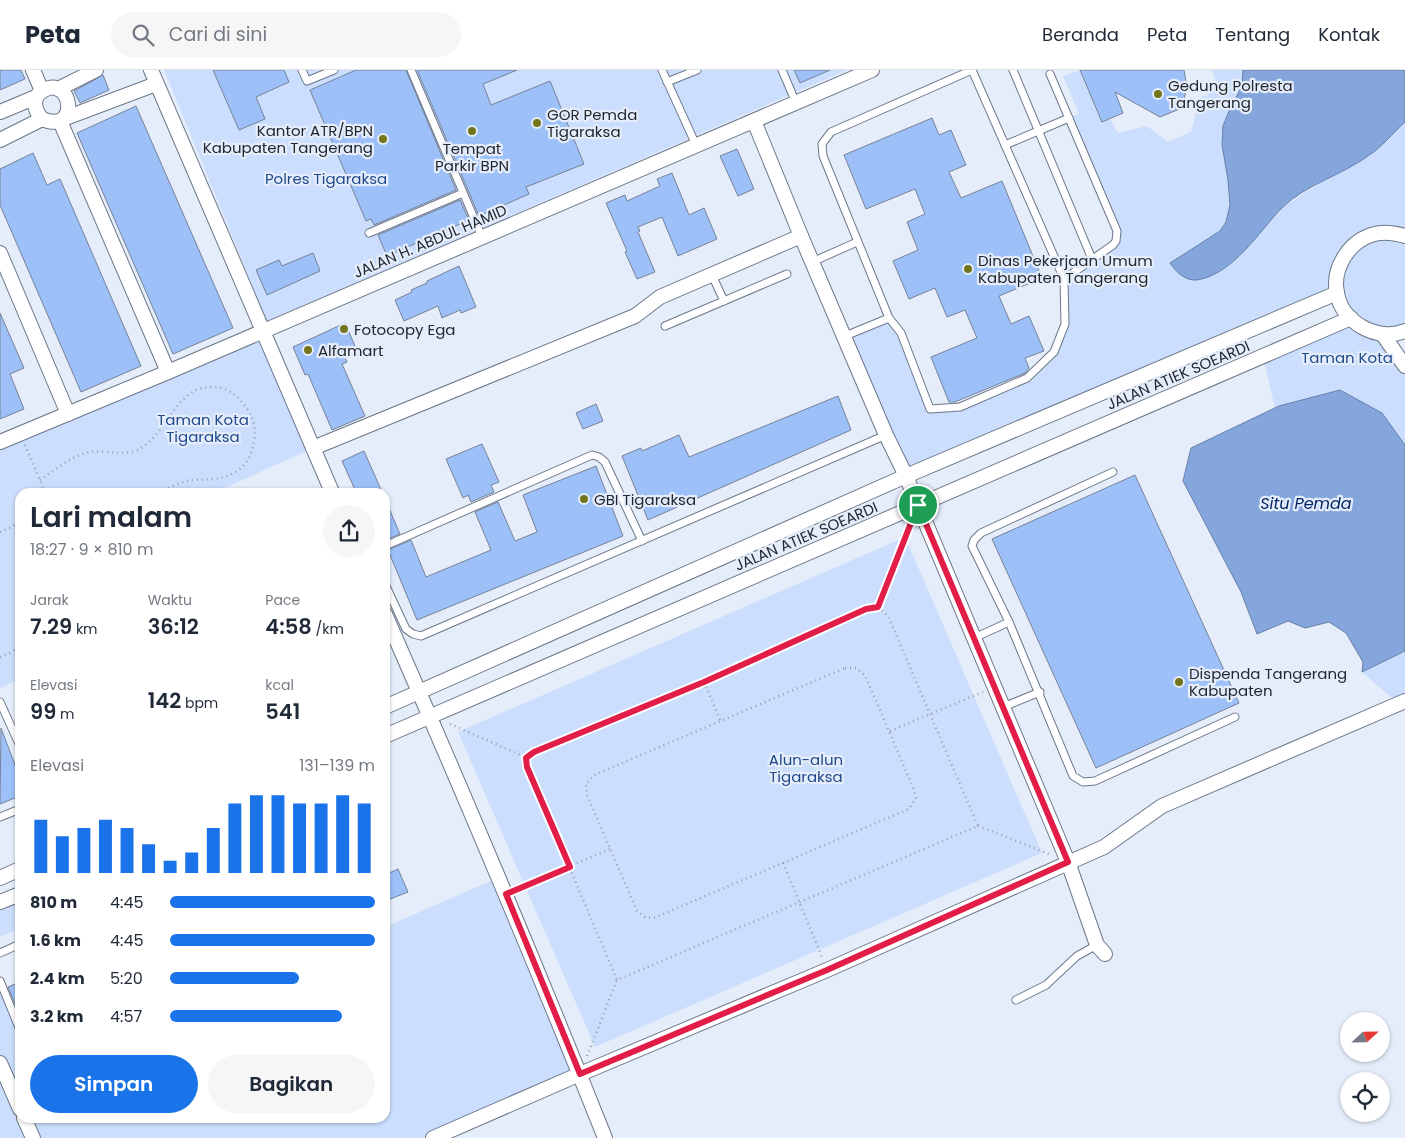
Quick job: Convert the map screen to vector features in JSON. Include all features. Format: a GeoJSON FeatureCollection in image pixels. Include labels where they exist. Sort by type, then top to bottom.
{"type":"FeatureCollection","features":[{"type":"Feature","properties":{"kind":"street"},"geometry":{"type":"LineString","coordinates":[[33,70],[39,94],[34,105],[36,113],[42,119],[51,123],[156,84]]}},
{"type":"Feature","properties":{"kind":"street"},"geometry":{"type":"LineString","coordinates":[[58,89],[96,70]]}},
{"type":"Feature","properties":{"kind":"street"},"geometry":{"type":"LineString","coordinates":[[151,70],[330,488]]}},
{"type":"Feature","properties":{"kind":"street","name":"JALAN H. ABDUL HAMID"},"geometry":{"type":"LineString","coordinates":[[0,442],[262,332],[872,70]]}},
{"type":"Feature","properties":{"kind":"street"},"geometry":{"type":"LineString","coordinates":[[0,112],[50,88],[58,89],[66,94],[69,102],[68,112],[61,120]]}},
{"type":"Feature","properties":{"kind":"street"},"geometry":{"type":"LineString","coordinates":[[0,140],[42,119]]}},
{"type":"Feature","properties":{"kind":"street"},"geometry":{"type":"LineString","coordinates":[[61,120],[168,372]]}},
{"type":"Feature","properties":{"kind":"street"},"geometry":{"type":"LineString","coordinates":[[754,121],[812,262],[906,476],[1068,862],[1101,950]]}},
{"type":"Feature","properties":{"kind":"street"},"geometry":{"type":"LineString","coordinates":[[1405,236],[1389,232],[1371,235],[1356,243],[1344,256],[1338,272],[1337,293],[1342,307],[1351,318],[1367,330],[1383,335],[1399,334],[1405,331]]}},
{"type":"Feature","properties":{"kind":"street"},"geometry":{"type":"LineString","coordinates":[[313,448],[636,316],[660,297],[801,236]]}},
{"type":"Feature","properties":{"kind":"street"},"geometry":{"type":"LineString","coordinates":[[0,254],[68,414]]}},
{"type":"Feature","properties":{"kind":"street","name":"JALAN ATIEK SOEARDI"},"geometry":{"type":"LineString","coordinates":[[390,704],[906,476],[1337,293]]}},
{"type":"Feature","properties":{"kind":"street","name":"JALAN ATIEK SOEARDI"},"geometry":{"type":"LineString","coordinates":[[390,734],[1351,318]]}},
{"type":"Feature","properties":{"kind":"street"},"geometry":{"type":"LineString","coordinates":[[1383,335],[1405,366]]}},
{"type":"Feature","properties":{"kind":"street"},"geometry":{"type":"LineString","coordinates":[[390,625],[506,894],[605,1138]]}},
{"type":"Feature","properties":{"kind":"street"},"geometry":{"type":"LineString","coordinates":[[433,1138],[827,970],[1104,847],[1162,806],[1405,701]]}},
{"type":"Feature","properties":{"kind":"street"},"geometry":{"type":"LineString","coordinates":[[0,877],[15,871]]}},
{"type":"Feature","properties":{"kind":"street"},"geometry":{"type":"LineString","coordinates":[[0,902],[15,896]]}},
{"type":"Feature","properties":{"kind":"street"},"geometry":{"type":"LineString","coordinates":[[0,1063],[15,1098]]}},
{"type":"Feature","properties":{"kind":"street"},"geometry":{"type":"LineString","coordinates":[[26,1123],[33,1138]]}},
{"type":"Feature","properties":{"kind":"lane"},"geometry":{"type":"LineString","coordinates":[[302,70],[307,81],[334,70]]}},
{"type":"Feature","properties":{"kind":"lane"},"geometry":{"type":"LineString","coordinates":[[411,70],[482,237]]}},
{"type":"Feature","properties":{"kind":"lane"},"geometry":{"type":"LineString","coordinates":[[662,70],[696,146]]}},
{"type":"Feature","properties":{"kind":"lane"},"geometry":{"type":"LineString","coordinates":[[667,82],[697,70]]}},
{"type":"Feature","properties":{"kind":"lane"},"geometry":{"type":"LineString","coordinates":[[782,70],[796,103]]}},
{"type":"Feature","properties":{"kind":"lane"},"geometry":{"type":"LineString","coordinates":[[972,70],[1064,279],[1065,324],[1054,352],[1027,378],[960,407],[930,409],[901,333],[889,318],[857,242],[823,156],[822,144],[830,132],[972,70]]}},
{"type":"Feature","properties":{"kind":"lane"},"geometry":{"type":"LineString","coordinates":[[1013,70],[1092,259]]}},
{"type":"Feature","properties":{"kind":"lane"},"geometry":{"type":"LineString","coordinates":[[1050,74],[1118,231],[1113,245],[1064,279]]}},
{"type":"Feature","properties":{"kind":"lane"},"geometry":{"type":"LineString","coordinates":[[1005,145],[1069,118]]}},
{"type":"Feature","properties":{"kind":"lane"},"geometry":{"type":"LineString","coordinates":[[368,233],[463,192]]}},
{"type":"Feature","properties":{"kind":"lane"},"geometry":{"type":"LineString","coordinates":[[812,262],[857,242]]}},
{"type":"Feature","properties":{"kind":"lane"},"geometry":{"type":"LineString","coordinates":[[665,326],[787,274]]}},
{"type":"Feature","properties":{"kind":"lane"},"geometry":{"type":"LineString","coordinates":[[712,275],[724,301]]}},
{"type":"Feature","properties":{"kind":"lane"},"geometry":{"type":"LineString","coordinates":[[845,336],[889,318]]}},
{"type":"Feature","properties":{"kind":"lane"},"geometry":{"type":"LineString","coordinates":[[390,595],[406,629],[413,634],[421,636],[886,434]]}},
{"type":"Feature","properties":{"kind":"lane"},"geometry":{"type":"LineString","coordinates":[[390,544],[592,454],[605,462],[642,540]]}},
{"type":"Feature","properties":{"kind":"lane"},"geometry":{"type":"LineString","coordinates":[[1113,472],[981,533],[974,540],[972,546],[1040,692],[1073,776],[1082,782],[1095,780],[1236,716]]}},
{"type":"Feature","properties":{"kind":"lane"},"geometry":{"type":"LineString","coordinates":[[974,638],[1009,622]]}},
{"type":"Feature","properties":{"kind":"lane"},"geometry":{"type":"LineString","coordinates":[[1003,707],[1040,692]]}},
{"type":"Feature","properties":{"kind":"lane"},"geometry":{"type":"LineString","coordinates":[[0,702],[15,735]]}},
{"type":"Feature","properties":{"kind":"lane"},"geometry":{"type":"LineString","coordinates":[[0,817],[15,810]]}},
{"type":"Feature","properties":{"kind":"lane"},"geometry":{"type":"LineString","coordinates":[[0,953],[15,946]]}},
{"type":"Feature","properties":{"kind":"lane"},"geometry":{"type":"LineString","coordinates":[[1016,1000],[1046,985],[1077,956],[1101,950]]}},
{"type":"Feature","properties":{"kind":"lane"},"geometry":{"type":"LineString","coordinates":[[0,981],[15,1018]]}},
{"type":"Feature","properties":{"kind":"path"},"geometry":{"type":"LineString","coordinates":[[40,480],[80,455],[91,452],[128,454],[143,448],[155,438],[181,402],[193,392],[209,387],[227,389],[242,402],[252,416],[255,432],[252,454],[243,467],[230,474],[215,479],[191,480],[170,488]]}},
{"type":"Feature","properties":{"kind":"path"},"geometry":{"type":"LineString","coordinates":[[20,434],[43,488]]}},
{"type":"Feature","properties":{"kind":"path"},"geometry":{"type":"LineString","coordinates":[[878,607],[918,505]]}},
{"type":"Feature","properties":{"kind":"path"},"geometry":{"type":"LineString","coordinates":[[0,532],[15,524]]}},
{"type":"Feature","properties":{"kind":"path"},"geometry":{"type":"LineString","coordinates":[[526,758],[534,752],[704,682],[866,609],[878,607]]}},
{"type":"Feature","properties":{"kind":"path"},"geometry":{"type":"LineString","coordinates":[[878,607],[888,616],[978,826]]}},
{"type":"Feature","properties":{"kind":"path"},"geometry":{"type":"LineString","coordinates":[[0,657],[15,649]]}},
{"type":"Feature","properties":{"kind":"path"},"geometry":{"type":"LineString","coordinates":[[845,668],[856,668],[865,675],[890,731],[916,798],[909,809],[654,918],[645,917],[637,911],[587,795],[586,784],[594,775],[721,722],[845,668]]}},
{"type":"Feature","properties":{"kind":"path"},"geometry":{"type":"LineString","coordinates":[[704,682],[721,722]]}},
{"type":"Feature","properties":{"kind":"path"},"geometry":{"type":"LineString","coordinates":[[890,731],[994,687]]}},
{"type":"Feature","properties":{"kind":"path"},"geometry":{"type":"LineString","coordinates":[[430,715],[526,758]]}},
{"type":"Feature","properties":{"kind":"path"},"geometry":{"type":"LineString","coordinates":[[526,758],[527,767],[617,980],[580,1074]]}},
{"type":"Feature","properties":{"kind":"path"},"geometry":{"type":"LineString","coordinates":[[617,980],[978,826],[1068,862]]}},
{"type":"Feature","properties":{"kind":"path"},"geometry":{"type":"LineString","coordinates":[[506,894],[610,850]]}},
{"type":"Feature","properties":{"kind":"path"},"geometry":{"type":"LineString","coordinates":[[783,862],[827,970]]}},
{"type":"Feature","properties":{"kind":"green space","name":"Polres Tigaraksa"},"geometry":{"type":"Polygon","coordinates":[[[164,70],[847,70],[267,321],[164,70]]]}},
{"type":"Feature","properties":{"kind":"green space","name":"Taman Kota"},"geometry":{"type":"Polygon","coordinates":[[[1081,70],[1103,122],[1110,119],[1118,133],[1147,126],[1168,142],[1191,132],[1200,97],[1208,95],[1217,85],[1212,70],[1243,70],[1242,86],[1223,126],[1230,205],[1226,222],[1220,231],[1170,263],[1214,274],[1236,260],[1285,206],[1326,179],[1369,156],[1405,122],[1405,331],[1383,335],[1405,365],[1405,445],[1382,413],[1340,390],[1275,408],[1263,356],[1350,319],[1337,293],[906,476],[845,336],[889,318],[901,333],[930,409],[960,407],[1027,378],[1054,352],[1065,324],[1064,279],[1108,249],[1118,236],[1069,118],[1079,114],[1063,76],[1081,70]]]}},
{"type":"Feature","properties":{"kind":"green space","name":"Taman Kota Tigaraksa"},"geometry":{"type":"Polygon","coordinates":[[[260,333],[309,450],[225,488],[15,488],[15,681],[0,688],[0,443],[260,333]]]}},
{"type":"Feature","properties":{"kind":"green space","name":"Alun-alun Tigaraksa"},"geometry":{"type":"Polygon","coordinates":[[[905,537],[1042,853],[595,1047],[458,732],[905,537]]]}},
{"type":"Feature","properties":{"kind":"green space"},"geometry":{"type":"Polygon","coordinates":[[[1405,651],[1405,701],[1399,704],[1362,672],[1405,651]]]}},
{"type":"Feature","properties":{"kind":"green space"},"geometry":{"type":"Polygon","coordinates":[[[491,881],[571,1072],[423,1138],[34,1138],[27,1123],[390,1123],[390,925],[491,881]]]}},
{"type":"Feature","properties":{"kind":"green space"},"geometry":{"type":"Polygon","coordinates":[[[15,898],[15,930],[0,937],[0,904],[15,898]]]}},
{"type":"Feature","properties":{"kind":"green space"},"geometry":{"type":"Polygon","coordinates":[[[0,988],[15,1025],[15,1094],[0,1060],[0,988]]]}},
{"type":"Feature","properties":{"kind":"green space"},"geometry":{"type":"Polygon","coordinates":[[[0,1080],[15,1115],[15,1123],[19,1123],[25,1138],[0,1138],[0,1080]]]}},
{"type":"Feature","properties":{"kind":"water"},"geometry":{"type":"Polygon","coordinates":[[[1243,70],[1405,70],[1405,122],[1383,144],[1358,163],[1292,199],[1234,261],[1210,276],[1193,280],[1178,273],[1170,263],[1220,231],[1226,222],[1230,205],[1222,145],[1223,126],[1242,86],[1243,70]]]}},
{"type":"Feature","properties":{"kind":"water","name":"Situ Pemda"},"geometry":{"type":"Polygon","coordinates":[[[1340,390],[1382,413],[1405,445],[1405,651],[1362,672],[1363,662],[1346,633],[1329,622],[1305,628],[1288,621],[1257,634],[1241,592],[1183,481],[1191,448],[1279,406],[1340,390]]]}},
{"type":"Feature","properties":{"kind":"building"},"geometry":{"type":"Polygon","coordinates":[[[0,70],[21,70],[25,79],[0,90],[0,70]]]}},
{"type":"Feature","properties":{"kind":"building"},"geometry":{"type":"Polygon","coordinates":[[[213,70],[284,70],[289,82],[256,97],[265,119],[239,130],[213,70]]]}},
{"type":"Feature","properties":{"kind":"building"},"geometry":{"type":"Polygon","coordinates":[[[356,70],[406,70],[456,190],[374,225],[371,219],[366,221],[310,90],[356,70]]]}},
{"type":"Feature","properties":{"kind":"building"},"geometry":{"type":"Polygon","coordinates":[[[417,70],[517,70],[483,84],[491,105],[550,81],[584,164],[526,187],[529,194],[479,216],[417,70]]]}},
{"type":"Feature","properties":{"kind":"building"},"geometry":{"type":"Polygon","coordinates":[[[794,70],[830,70],[800,83],[794,70]]]}},
{"type":"Feature","properties":{"kind":"building"},"geometry":{"type":"Polygon","coordinates":[[[1080,70],[1184,70],[1187,87],[1182,108],[1160,117],[1115,92],[1123,113],[1102,122],[1080,70]]]}},
{"type":"Feature","properties":{"kind":"building"},"geometry":{"type":"Polygon","coordinates":[[[103,75],[109,90],[80,103],[74,91],[103,75]]]}},
{"type":"Feature","properties":{"kind":"building"},"geometry":{"type":"Polygon","coordinates":[[[136,106],[233,328],[173,354],[77,133],[136,106]]]}},
{"type":"Feature","properties":{"kind":"building","name":"Dinas Pekerjaan Umum Kabupaten Tangerang"},"geometry":{"type":"Polygon","coordinates":[[[932,118],[939,135],[951,130],[966,165],[949,172],[961,198],[1002,181],[1042,278],[999,296],[1011,324],[1029,316],[1044,351],[1025,358],[1029,368],[1025,373],[955,402],[949,402],[931,357],[977,338],[965,310],[947,317],[935,288],[909,299],[893,261],[918,250],[907,222],[925,214],[915,189],[866,209],[844,155],[932,118]]]}},
{"type":"Feature","properties":{"kind":"building"},"geometry":{"type":"Polygon","coordinates":[[[737,149],[754,189],[738,196],[720,156],[737,149]]]}},
{"type":"Feature","properties":{"kind":"building"},"geometry":{"type":"Polygon","coordinates":[[[33,153],[47,185],[60,179],[141,366],[81,392],[0,205],[0,169],[33,153]]]}},
{"type":"Feature","properties":{"kind":"building"},"geometry":{"type":"Polygon","coordinates":[[[672,173],[689,215],[704,208],[717,239],[678,256],[662,217],[638,227],[640,231],[638,232],[655,272],[637,279],[606,203],[625,195],[627,201],[660,186],[657,179],[672,173]]]}},
{"type":"Feature","properties":{"kind":"building"},"geometry":{"type":"Polygon","coordinates":[[[460,200],[469,220],[387,256],[378,235],[460,200]]]}},
{"type":"Feature","properties":{"kind":"building"},"geometry":{"type":"Polygon","coordinates":[[[313,253],[320,271],[267,295],[256,270],[279,260],[282,266],[313,253]]]}},
{"type":"Feature","properties":{"kind":"building"},"geometry":{"type":"Polygon","coordinates":[[[459,266],[476,307],[461,313],[460,310],[442,318],[438,306],[404,321],[395,300],[412,292],[411,290],[427,283],[427,281],[459,266]]]}},
{"type":"Feature","properties":{"kind":"building"},"geometry":{"type":"Polygon","coordinates":[[[0,313],[24,368],[10,374],[24,409],[0,419],[0,313]]]}},
{"type":"Feature","properties":{"kind":"building"},"geometry":{"type":"Polygon","coordinates":[[[345,323],[355,346],[342,351],[347,362],[342,364],[365,416],[332,430],[308,374],[305,375],[293,347],[345,323]]]}},
{"type":"Feature","properties":{"kind":"building"},"geometry":{"type":"Polygon","coordinates":[[[838,396],[851,430],[648,520],[622,456],[641,448],[642,451],[679,435],[689,457],[838,396]]]}},
{"type":"Feature","properties":{"kind":"building"},"geometry":{"type":"Polygon","coordinates":[[[596,404],[603,421],[583,429],[576,413],[596,404]]]}},
{"type":"Feature","properties":{"kind":"building"},"geometry":{"type":"Polygon","coordinates":[[[482,444],[499,482],[491,485],[494,492],[471,502],[468,495],[463,498],[446,459],[482,444]]]}},
{"type":"Feature","properties":{"kind":"building"},"geometry":{"type":"Polygon","coordinates":[[[364,451],[380,488],[354,488],[342,461],[364,451]]]}},
{"type":"Feature","properties":{"kind":"building"},"geometry":{"type":"Polygon","coordinates":[[[596,466],[623,536],[417,620],[390,555],[390,549],[411,540],[426,577],[491,550],[475,512],[498,502],[515,541],[537,532],[523,495],[596,466]]]}},
{"type":"Feature","properties":{"kind":"building"},"geometry":{"type":"Polygon","coordinates":[[[1135,475],[1239,703],[1096,768],[992,539],[1135,475]]]}},
{"type":"Feature","properties":{"kind":"building"},"geometry":{"type":"Polygon","coordinates":[[[390,511],[400,534],[390,538],[390,511]]]}},
{"type":"Feature","properties":{"kind":"building"},"geometry":{"type":"Polygon","coordinates":[[[1,728],[15,765],[15,798],[0,804],[1,728]]]}},
{"type":"Feature","properties":{"kind":"building"},"geometry":{"type":"Polygon","coordinates":[[[398,869],[408,892],[390,899],[390,873],[398,869]]]}},
{"type":"Feature","properties":{"kind":"building"},"geometry":{"type":"Polygon","coordinates":[[[15,984],[15,1004],[8,987],[15,984]]]}},
{"type":"Feature","properties":{"kind":"place","name":"Gedung Polresta Tangerang"},"geometry":{"type":"Point","coordinates":[1158,94]}},
{"type":"Feature","properties":{"kind":"place","name":"GOR Pemda Tigaraksa"},"geometry":{"type":"Point","coordinates":[537,123]}},
{"type":"Feature","properties":{"kind":"place","name":"Tempat Parkir BPN"},"geometry":{"type":"Point","coordinates":[472,131]}},
{"type":"Feature","properties":{"kind":"place","name":"Kantor ATR/BPN Kabupaten Tangerang"},"geometry":{"type":"Point","coordinates":[383,139]}},
{"type":"Feature","properties":{"kind":"place","name":"Dinas Pekerjaan Umum Kabupaten Tangerang"},"geometry":{"type":"Point","coordinates":[968,269]}},
{"type":"Feature","properties":{"kind":"place","name":"Fotocopy Ega"},"geometry":{"type":"Point","coordinates":[344,329]}},
{"type":"Feature","properties":{"kind":"place","name":"Alfamart"},"geometry":{"type":"Point","coordinates":[308,350]}},
{"type":"Feature","properties":{"kind":"place","name":"GBI Tigaraksa"},"geometry":{"type":"Point","coordinates":[584,499]}},
{"type":"Feature","properties":{"kind":"place","name":"Dispenda Tangerang Kabupaten"},"geometry":{"type":"Point","coordinates":[1179,682]}},
{"type":"Feature","properties":{"kind":"route"},"geometry":{"type":"LineString","coordinates":[[918,505],[1068,862],[827,970],[580,1074],[506,894],[570,867],[527,767],[526,758],[534,752],[704,682],[866,609],[878,607],[918,505]]}}]}
